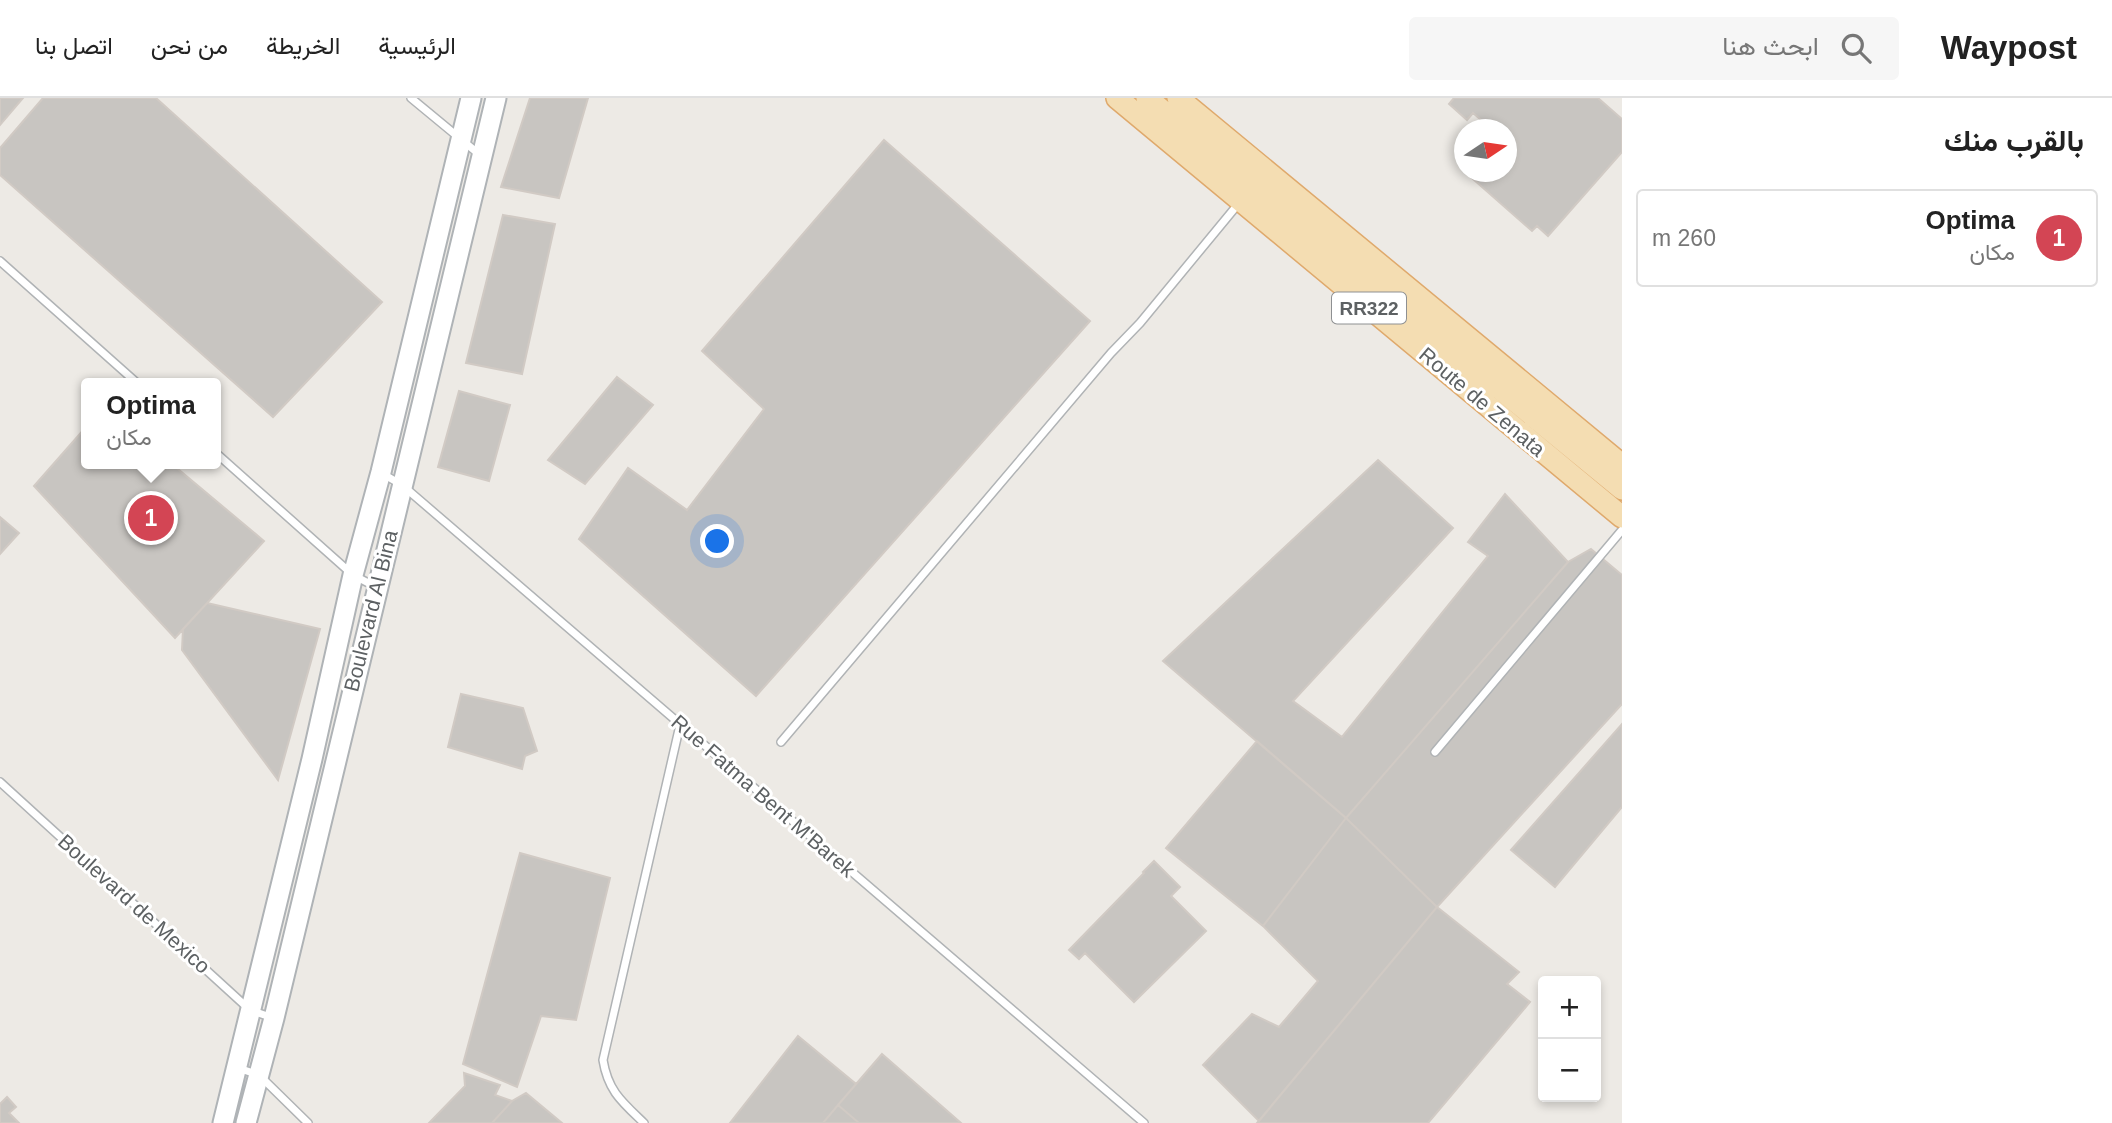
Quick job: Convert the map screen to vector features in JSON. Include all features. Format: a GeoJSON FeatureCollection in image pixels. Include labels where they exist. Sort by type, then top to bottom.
{"type":"FeatureCollection","features":[{"type":"Feature","properties":{"kind":"main road","name":"Boulevard Al Bina"},"geometry":{"type":"LineString","coordinates":[[223,1123],[312,759],[353,576],[381,472],[471,98]]}},
{"type":"Feature","properties":{"kind":"main road","name":"Boulevard Al Bina"},"geometry":{"type":"LineString","coordinates":[[246,1123],[274,1018],[496,98]]}},
{"type":"Feature","properties":{"kind":"main road","name":"Route de Zenata"},"geometry":{"type":"LineString","coordinates":[[1117,98],[1622,517]]}},
{"type":"Feature","properties":{"kind":"main road","name":"Route de Zenata"},"geometry":{"type":"LineString","coordinates":[[1127,98],[1622,505]]}},
{"type":"Feature","properties":{"kind":"main road","name":"Route de Zenata"},"geometry":{"type":"LineString","coordinates":[[1147,98],[1622,489]]}},
{"type":"Feature","properties":{"kind":"main road","name":"Route de Zenata"},"geometry":{"type":"LineString","coordinates":[[1178,98],[1622,465]]}},
{"type":"Feature","properties":{"kind":"lane"},"geometry":{"type":"LineString","coordinates":[[411,98],[481,155]]}},
{"type":"Feature","properties":{"kind":"lane"},"geometry":{"type":"LineString","coordinates":[[782,742],[1240,202]]}},
{"type":"Feature","properties":{"kind":"lane"},"geometry":{"type":"LineString","coordinates":[[0,261],[131,378]]}},
{"type":"Feature","properties":{"kind":"lane"},"geometry":{"type":"LineString","coordinates":[[221,457],[353,576],[377,587]]}},
{"type":"Feature","properties":{"kind":"lane","name":"Rue Fatma Bent M'Barek"},"geometry":{"type":"LineString","coordinates":[[381,472],[401,485],[1143,1123]]}},
{"type":"Feature","properties":{"kind":"lane"},"geometry":{"type":"LineString","coordinates":[[1435,752],[1622,530]]}},
{"type":"Feature","properties":{"kind":"lane"},"geometry":{"type":"LineString","coordinates":[[644,1123],[615,1096],[605,1075],[603,1060],[680,725]]}},
{"type":"Feature","properties":{"kind":"lane","name":"Boulevard de Mexico"},"geometry":{"type":"LineString","coordinates":[[0,782],[250,1010],[274,1018]]}},
{"type":"Feature","properties":{"kind":"lane"},"geometry":{"type":"LineString","coordinates":[[237,1068],[259,1075],[308,1123]]}},
{"type":"Feature","properties":{"kind":"building"},"geometry":{"type":"Polygon","coordinates":[[[0,98],[23,98],[0,125],[0,98]]]}},
{"type":"Feature","properties":{"kind":"building"},"geometry":{"type":"Polygon","coordinates":[[[43,98],[156,98],[382,302],[273,417],[0,175],[0,148],[43,98]]]}},
{"type":"Feature","properties":{"kind":"building"},"geometry":{"type":"Polygon","coordinates":[[[530,98],[588,98],[559,198],[501,187],[530,98]]]}},
{"type":"Feature","properties":{"kind":"building"},"geometry":{"type":"Polygon","coordinates":[[[1454,98],[1598,98],[1622,119],[1622,152],[1548,236],[1537,226],[1532,231],[1476,182],[1517,182],[1517,119],[1480,119],[1473,113],[1466,119],[1449,104],[1454,98]]]}},
{"type":"Feature","properties":{"kind":"building"},"geometry":{"type":"Polygon","coordinates":[[[884,140],[1090,321],[756,696],[579,539],[628,468],[687,510],[764,409],[702,351],[884,140]]]}},
{"type":"Feature","properties":{"kind":"building"},"geometry":{"type":"Polygon","coordinates":[[[503,215],[555,224],[522,374],[466,363],[503,215]]]}},
{"type":"Feature","properties":{"kind":"building"},"geometry":{"type":"Polygon","coordinates":[[[617,377],[653,405],[585,484],[548,460],[617,377]]]}},
{"type":"Feature","properties":{"kind":"building"},"geometry":{"type":"Polygon","coordinates":[[[459,391],[510,405],[489,481],[438,467],[459,391]]]}},
{"type":"Feature","properties":{"kind":"building"},"geometry":{"type":"Polygon","coordinates":[[[81,433],[81,469],[178,469],[264,541],[175,638],[34,486],[81,433]]]}},
{"type":"Feature","properties":{"kind":"building"},"geometry":{"type":"Polygon","coordinates":[[[1378,460],[1453,528],[1293,701],[1342,737],[1488,556],[1468,542],[1505,494],[1568,562],[1346,818],[1163,661],[1378,460]]]}},
{"type":"Feature","properties":{"kind":"building"},"geometry":{"type":"Polygon","coordinates":[[[0,517],[19,533],[0,554],[0,517]]]}},
{"type":"Feature","properties":{"kind":"building"},"geometry":{"type":"Polygon","coordinates":[[[1591,549],[1622,575],[1622,704],[1437,907],[1346,818],[1568,562],[1591,549]]]}},
{"type":"Feature","properties":{"kind":"building"},"geometry":{"type":"Polygon","coordinates":[[[207,603],[320,629],[278,780],[182,650],[183,629],[207,603]]]}},
{"type":"Feature","properties":{"kind":"building"},"geometry":{"type":"Polygon","coordinates":[[[461,694],[523,708],[537,751],[525,756],[522,769],[448,747],[461,694]]]}},
{"type":"Feature","properties":{"kind":"building"},"geometry":{"type":"Polygon","coordinates":[[[1622,724],[1622,807],[1555,887],[1511,850],[1622,724]]]}},
{"type":"Feature","properties":{"kind":"building"},"geometry":{"type":"Polygon","coordinates":[[[1257,741],[1346,818],[1263,926],[1166,848],[1257,741]]]}},
{"type":"Feature","properties":{"kind":"building"},"geometry":{"type":"Polygon","coordinates":[[[1346,818],[1437,907],[1259,1121],[1203,1065],[1252,1014],[1279,1027],[1318,981],[1263,926],[1346,818]]]}},
{"type":"Feature","properties":{"kind":"building"},"geometry":{"type":"Polygon","coordinates":[[[520,853],[610,878],[576,1020],[541,1016],[517,1087],[463,1064],[520,853]]]}},
{"type":"Feature","properties":{"kind":"building"},"geometry":{"type":"Polygon","coordinates":[[[1154,861],[1180,887],[1171,896],[1206,931],[1134,1002],[1085,953],[1079,959],[1069,950],[1154,861]]]}},
{"type":"Feature","properties":{"kind":"building"},"geometry":{"type":"Polygon","coordinates":[[[1437,907],[1519,972],[1507,984],[1530,1002],[1428,1123],[1257,1123],[1437,907]]]}},
{"type":"Feature","properties":{"kind":"building"},"geometry":{"type":"Polygon","coordinates":[[[798,1036],[856,1084],[823,1123],[730,1123],[798,1036]]]}},
{"type":"Feature","properties":{"kind":"building"},"geometry":{"type":"Polygon","coordinates":[[[882,1054],[961,1123],[859,1123],[838,1105],[882,1054]]]}},
{"type":"Feature","properties":{"kind":"building"},"geometry":{"type":"Polygon","coordinates":[[[464,1073],[500,1085],[495,1095],[512,1101],[492,1123],[429,1123],[465,1086],[464,1073]]]}},
{"type":"Feature","properties":{"kind":"building"},"geometry":{"type":"Polygon","coordinates":[[[526,1093],[562,1123],[492,1123],[512,1101],[526,1093]]]}},
{"type":"Feature","properties":{"kind":"building"},"geometry":{"type":"Polygon","coordinates":[[[7,1097],[16,1107],[9,1113],[19,1123],[0,1123],[0,1104],[7,1097]]]}},
{"type":"Feature","properties":{"kind":"building"},"geometry":{"type":"Polygon","coordinates":[[[838,1105],[859,1123],[823,1123],[838,1105]]]}},
{"type":"Feature","properties":{"kind":"place","name":"Optima"},"geometry":{"type":"Point","coordinates":[151,518]}}]}
